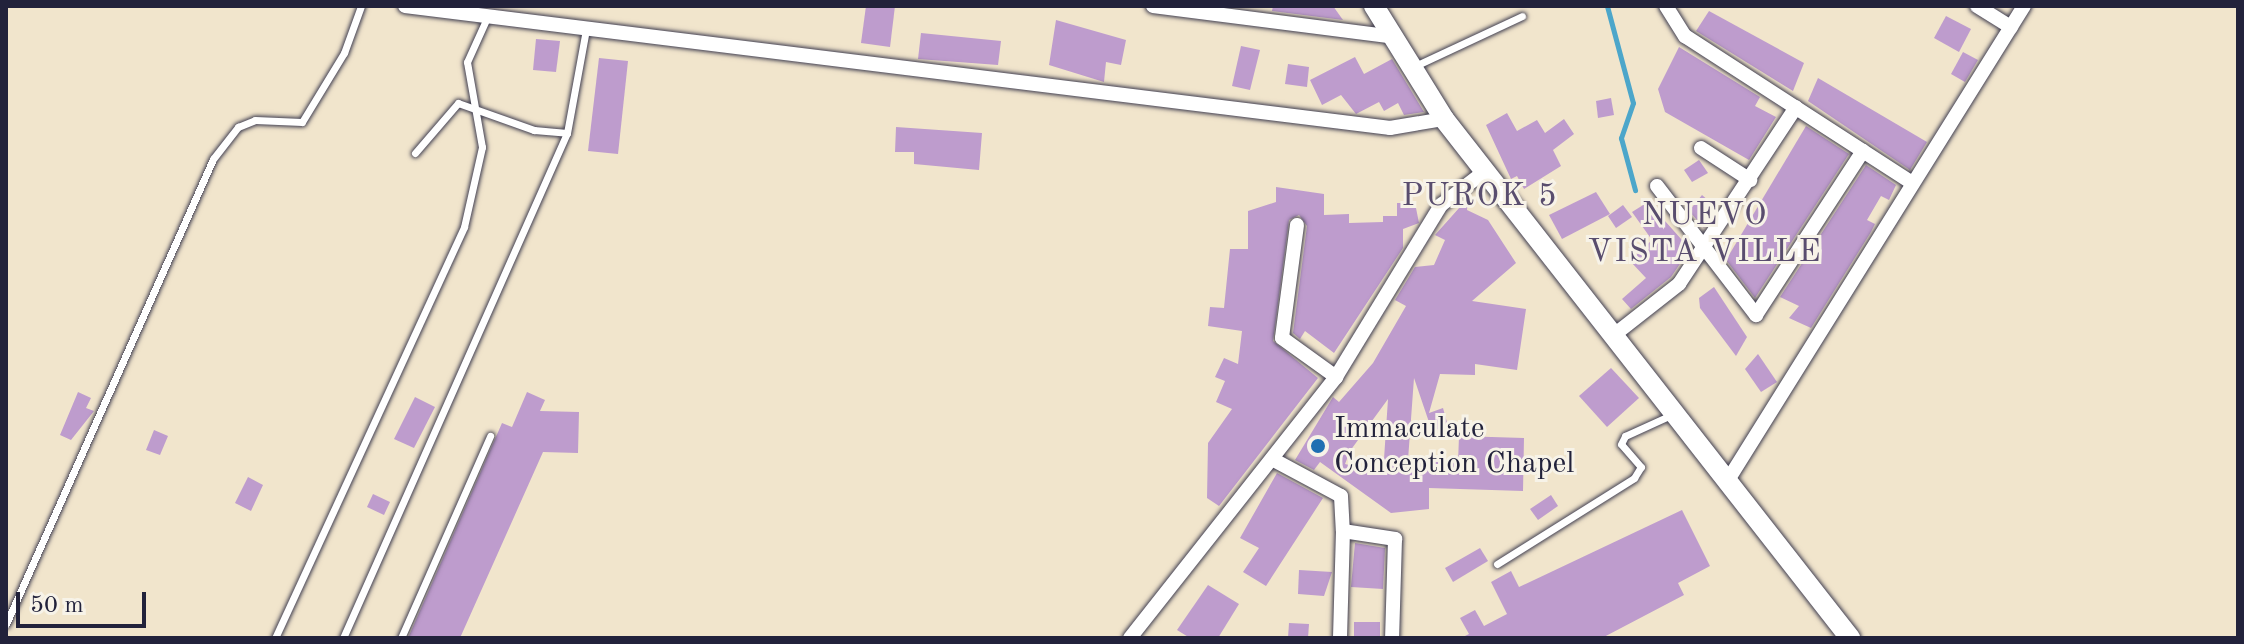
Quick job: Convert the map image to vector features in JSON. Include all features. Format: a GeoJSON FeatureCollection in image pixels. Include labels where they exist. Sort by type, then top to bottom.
{"type":"FeatureCollection","features":[{"type":"Feature","properties":{"kind":"main road"},"geometry":{"type":"LineString","coordinates":[[1374,6],[1444,119],[1850,638]]}},
{"type":"Feature","properties":{"kind":"street"},"geometry":{"type":"LineString","coordinates":[[405,6],[486,20],[586,27],[1390,128],[1444,119]]}},
{"type":"Feature","properties":{"kind":"street"},"geometry":{"type":"LineString","coordinates":[[1153,6],[1394,37]]}},
{"type":"Feature","properties":{"kind":"street"},"geometry":{"type":"LineString","coordinates":[[1666,6],[1685,36],[1912,183]]}},
{"type":"Feature","properties":{"kind":"street"},"geometry":{"type":"LineString","coordinates":[[1977,6],[2011,27]]}},
{"type":"Feature","properties":{"kind":"street"},"geometry":{"type":"LineString","coordinates":[[1728,480],[2024,6]]}},
{"type":"Feature","properties":{"kind":"street"},"geometry":{"type":"LineString","coordinates":[[1614,335],[1679,284],[1796,107]]}},
{"type":"Feature","properties":{"kind":"street"},"geometry":{"type":"LineString","coordinates":[[1701,148],[1750,180]]}},
{"type":"Feature","properties":{"kind":"street"},"geometry":{"type":"LineString","coordinates":[[1657,186],[1702,252],[1749,312],[1763,310],[1863,151]]}},
{"type":"Feature","properties":{"kind":"street"},"geometry":{"type":"LineString","coordinates":[[1130,638],[1336,377],[1441,205],[1484,172]]}},
{"type":"Feature","properties":{"kind":"street"},"geometry":{"type":"LineString","coordinates":[[1297,225],[1282,338],[1336,377]]}},
{"type":"Feature","properties":{"kind":"street"},"geometry":{"type":"LineString","coordinates":[[1272,459],[1341,496],[1340,638]]}},
{"type":"Feature","properties":{"kind":"street"},"geometry":{"type":"LineString","coordinates":[[1343,531],[1397,542],[1392,638]]}},
{"type":"Feature","properties":{"kind":"lane"},"geometry":{"type":"LineString","coordinates":[[6,624],[213,159],[238,127],[255,120],[302,122],[344,53],[361,6]]}},
{"type":"Feature","properties":{"kind":"lane"},"geometry":{"type":"LineString","coordinates":[[1411,68],[1522,16]]}},
{"type":"Feature","properties":{"kind":"lane"},"geometry":{"type":"LineString","coordinates":[[275,638],[464,227],[480,181],[467,62],[486,20]]}},
{"type":"Feature","properties":{"kind":"lane"},"geometry":{"type":"LineString","coordinates":[[343,638],[567,133],[586,27]]}},
{"type":"Feature","properties":{"kind":"lane"},"geometry":{"type":"LineString","coordinates":[[415,153],[444,113],[473,103],[534,130],[567,133]]}},
{"type":"Feature","properties":{"kind":"lane"},"geometry":{"type":"LineString","coordinates":[[1497,564],[1634,478],[1641,467],[1621,444],[1625,436],[1675,414]]}},
{"type":"Feature","properties":{"kind":"lane"},"geometry":{"type":"LineString","coordinates":[[401,638],[490,436]]}},
{"type":"Feature","properties":{"kind":"building"},"geometry":{"type":"Polygon","coordinates":[[[866,6],[895,6],[890,47],[861,43],[866,6]]]}},
{"type":"Feature","properties":{"kind":"building"},"geometry":{"type":"Polygon","coordinates":[[[1273,6],[1333,6],[1343,20],[1272,11],[1273,6]]]}},
{"type":"Feature","properties":{"kind":"building"},"geometry":{"type":"Polygon","coordinates":[[[1709,11],[1804,63],[1793,91],[1696,31],[1709,11]]]}},
{"type":"Feature","properties":{"kind":"building"},"geometry":{"type":"Polygon","coordinates":[[[1946,16],[1971,29],[1959,52],[1934,38],[1946,16]]]}},
{"type":"Feature","properties":{"kind":"building"},"geometry":{"type":"Polygon","coordinates":[[[1056,20],[1126,40],[1121,65],[1106,62],[1104,82],[1049,65],[1056,20]]]}},
{"type":"Feature","properties":{"kind":"building"},"geometry":{"type":"Polygon","coordinates":[[[921,33],[1001,41],[998,65],[918,59],[921,33]]]}},
{"type":"Feature","properties":{"kind":"building"},"geometry":{"type":"Polygon","coordinates":[[[536,39],[560,41],[556,72],[533,70],[536,39]]]}},
{"type":"Feature","properties":{"kind":"building"},"geometry":{"type":"Polygon","coordinates":[[[1241,46],[1260,50],[1250,90],[1232,86],[1241,46]]]}},
{"type":"Feature","properties":{"kind":"building"},"geometry":{"type":"Polygon","coordinates":[[[1679,47],[1760,97],[1755,106],[1776,117],[1749,160],[1665,112],[1658,89],[1679,47]]]}},
{"type":"Feature","properties":{"kind":"building"},"geometry":{"type":"Polygon","coordinates":[[[1963,52],[1978,60],[1965,82],[1951,74],[1963,52]]]}},
{"type":"Feature","properties":{"kind":"building"},"geometry":{"type":"Polygon","coordinates":[[[1355,57],[1364,74],[1392,59],[1424,112],[1404,115],[1398,103],[1384,111],[1379,102],[1356,114],[1341,95],[1322,105],[1310,80],[1355,57]]]}},
{"type":"Feature","properties":{"kind":"building"},"geometry":{"type":"Polygon","coordinates":[[[599,58],[628,61],[618,154],[588,151],[599,58]]]}},
{"type":"Feature","properties":{"kind":"building"},"geometry":{"type":"Polygon","coordinates":[[[1288,64],[1309,67],[1307,87],[1285,84],[1288,64]]]}},
{"type":"Feature","properties":{"kind":"building"},"geometry":{"type":"Polygon","coordinates":[[[1818,78],[1927,142],[1910,170],[1808,101],[1818,78]]]}},
{"type":"Feature","properties":{"kind":"building"},"geometry":{"type":"Polygon","coordinates":[[[1611,98],[1614,115],[1598,118],[1596,101],[1611,98]]]}},
{"type":"Feature","properties":{"kind":"building"},"geometry":{"type":"Polygon","coordinates":[[[1507,113],[1517,131],[1537,120],[1545,133],[1564,119],[1574,134],[1553,150],[1561,166],[1524,189],[1517,176],[1511,179],[1486,125],[1507,113]]]}},
{"type":"Feature","properties":{"kind":"building"},"geometry":{"type":"Polygon","coordinates":[[[1806,126],[1849,154],[1755,298],[1726,260],[1806,126]]]}},
{"type":"Feature","properties":{"kind":"building"},"geometry":{"type":"Polygon","coordinates":[[[896,127],[982,133],[979,170],[914,164],[914,152],[895,152],[896,127]]]}},
{"type":"Feature","properties":{"kind":"building"},"geometry":{"type":"Polygon","coordinates":[[[1699,160],[1708,173],[1692,182],[1684,170],[1699,160]]]}},
{"type":"Feature","properties":{"kind":"building"},"geometry":{"type":"Polygon","coordinates":[[[1866,165],[1896,185],[1889,200],[1881,196],[1867,220],[1875,224],[1871,232],[1811,328],[1789,318],[1799,306],[1780,297],[1866,165]]]}},
{"type":"Feature","properties":{"kind":"building"},"geometry":{"type":"Polygon","coordinates":[[[1276,187],[1324,194],[1324,215],[1349,214],[1349,223],[1383,222],[1383,216],[1397,216],[1397,203],[1415,203],[1419,223],[1403,229],[1403,248],[1334,353],[1305,331],[1300,339],[1293,333],[1307,226],[1299,215],[1289,220],[1273,341],[1318,378],[1219,506],[1207,498],[1208,443],[1232,409],[1216,402],[1225,381],[1215,377],[1224,358],[1238,364],[1242,331],[1208,326],[1210,307],[1224,308],[1230,249],[1248,249],[1248,211],[1276,202],[1276,187]]]}},
{"type":"Feature","properties":{"kind":"building"},"geometry":{"type":"Polygon","coordinates":[[[1596,192],[1610,214],[1562,239],[1549,215],[1596,192]]]}},
{"type":"Feature","properties":{"kind":"building"},"geometry":{"type":"Polygon","coordinates":[[[1702,195],[1717,208],[1704,228],[1689,211],[1702,195]]]}},
{"type":"Feature","properties":{"kind":"building"},"geometry":{"type":"Polygon","coordinates":[[[1468,198],[1467,210],[1488,220],[1516,263],[1472,301],[1526,309],[1517,370],[1475,364],[1475,375],[1440,374],[1429,413],[1443,408],[1448,426],[1432,431],[1414,378],[1408,460],[1458,463],[1459,436],[1524,438],[1523,491],[1429,488],[1429,509],[1391,513],[1320,462],[1314,470],[1295,460],[1333,397],[1339,402],[1373,363],[1406,306],[1395,300],[1415,267],[1434,265],[1445,240],[1435,235],[1468,198]],[[1388,399],[1350,451],[1345,464],[1383,474],[1388,399]]]}},
{"type":"Feature","properties":{"kind":"building"},"geometry":{"type":"Polygon","coordinates":[[[1648,202],[1690,249],[1671,277],[1631,309],[1622,299],[1646,278],[1630,261],[1652,240],[1632,212],[1648,202]]]}},
{"type":"Feature","properties":{"kind":"building"},"geometry":{"type":"Polygon","coordinates":[[[1623,205],[1632,217],[1616,228],[1608,216],[1623,205]]]}},
{"type":"Feature","properties":{"kind":"building"},"geometry":{"type":"Polygon","coordinates":[[[1714,287],[1747,337],[1736,356],[1700,308],[1699,298],[1714,287]]]}},
{"type":"Feature","properties":{"kind":"building"},"geometry":{"type":"Polygon","coordinates":[[[1758,354],[1777,382],[1761,392],[1745,369],[1758,354]]]}},
{"type":"Feature","properties":{"kind":"building"},"geometry":{"type":"Polygon","coordinates":[[[1611,368],[1639,398],[1607,427],[1579,396],[1611,368]]]}},
{"type":"Feature","properties":{"kind":"building"},"geometry":{"type":"Polygon","coordinates":[[[78,392],[91,398],[86,408],[94,411],[71,440],[60,435],[78,392]]]}},
{"type":"Feature","properties":{"kind":"building"},"geometry":{"type":"Polygon","coordinates":[[[527,392],[545,400],[540,411],[579,412],[578,453],[543,452],[460,638],[408,638],[502,423],[512,427],[527,392]]]}},
{"type":"Feature","properties":{"kind":"building"},"geometry":{"type":"Polygon","coordinates":[[[415,397],[435,407],[414,448],[394,439],[415,397]]]}},
{"type":"Feature","properties":{"kind":"building"},"geometry":{"type":"Polygon","coordinates":[[[154,430],[168,436],[160,455],[146,450],[154,430]]]}},
{"type":"Feature","properties":{"kind":"building"},"geometry":{"type":"Polygon","coordinates":[[[1277,473],[1323,498],[1266,586],[1243,572],[1259,548],[1240,538],[1277,473]]]}},
{"type":"Feature","properties":{"kind":"building"},"geometry":{"type":"Polygon","coordinates":[[[248,477],[263,485],[251,511],[235,503],[248,477]]]}},
{"type":"Feature","properties":{"kind":"building"},"geometry":{"type":"Polygon","coordinates":[[[373,494],[390,502],[384,515],[367,507],[373,494]]]}},
{"type":"Feature","properties":{"kind":"building"},"geometry":{"type":"Polygon","coordinates":[[[1551,495],[1558,506],[1538,520],[1530,509],[1551,495]]]}},
{"type":"Feature","properties":{"kind":"building"},"geometry":{"type":"Polygon","coordinates":[[[1682,510],[1710,566],[1678,583],[1684,595],[1602,638],[1461,638],[1469,634],[1460,618],[1475,610],[1484,626],[1507,614],[1491,582],[1511,571],[1519,587],[1682,510]]]}},
{"type":"Feature","properties":{"kind":"building"},"geometry":{"type":"Polygon","coordinates":[[[1355,543],[1385,548],[1383,589],[1351,587],[1355,543]]]}},
{"type":"Feature","properties":{"kind":"building"},"geometry":{"type":"Polygon","coordinates":[[[1480,548],[1488,561],[1453,582],[1445,568],[1480,548]]]}},
{"type":"Feature","properties":{"kind":"building"},"geometry":{"type":"Polygon","coordinates":[[[1299,570],[1332,572],[1324,596],[1298,594],[1299,570]]]}},
{"type":"Feature","properties":{"kind":"building"},"geometry":{"type":"Polygon","coordinates":[[[1208,585],[1239,604],[1218,638],[1190,638],[1177,630],[1208,585]]]}},
{"type":"Feature","properties":{"kind":"building"},"geometry":{"type":"Polygon","coordinates":[[[1354,622],[1380,622],[1380,638],[1354,638],[1354,622]]]}},
{"type":"Feature","properties":{"kind":"building"},"geometry":{"type":"Polygon","coordinates":[[[1289,623],[1309,624],[1308,638],[1288,638],[1289,623]]]}},
{"type":"Feature","properties":{"kind":"waterway"},"geometry":{"type":"LineString","coordinates":[[1607,6],[1633,103],[1621,138],[1635,190]]}},
{"type":"Feature","properties":{"kind":"place","name":"Immaculate Conception Chapel"},"geometry":{"type":"Point","coordinates":[1318,446]}},
{"type":"Feature","properties":{"kind":"district","name":"PUROK 5"},"geometry":{"type":"Point","coordinates":[1480,197]}},
{"type":"Feature","properties":{"kind":"district","name":"NUEVO VISTA VILLE"},"geometry":{"type":"Point","coordinates":[1705,236]}}]}
